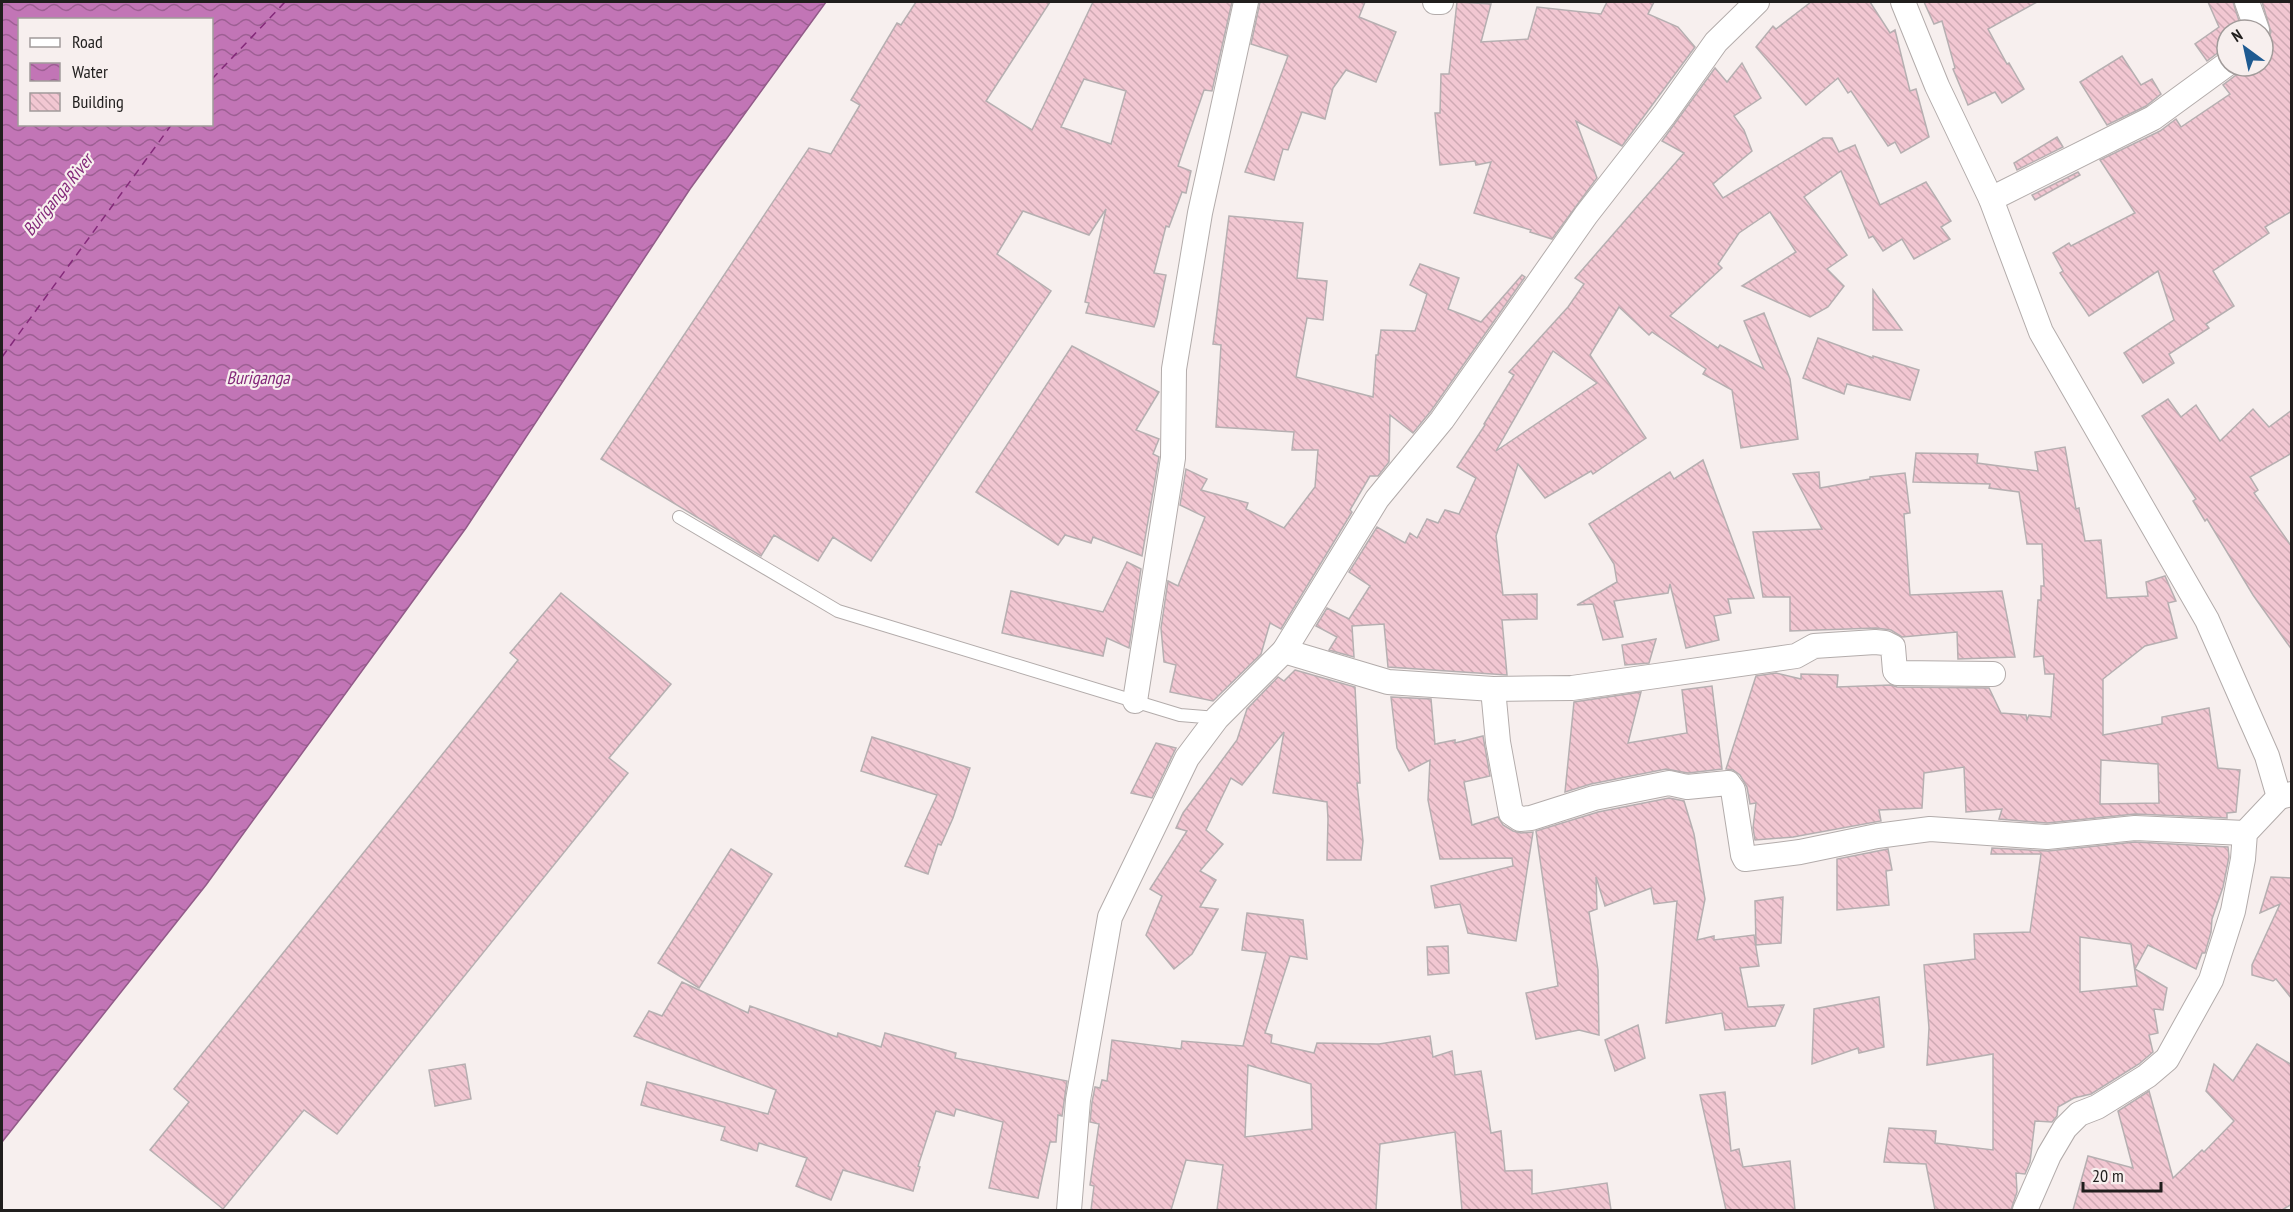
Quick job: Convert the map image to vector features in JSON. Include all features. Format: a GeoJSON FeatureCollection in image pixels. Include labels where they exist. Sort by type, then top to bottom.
{"type":"FeatureCollection","features":[{"type":"Feature","properties":{"kind":"street"},"geometry":{"type":"LineString","coordinates":[[1136,701],[1173,458],[1174,369],[1200,213],[1246,2]]}},
{"type":"Feature","properties":{"kind":"street"},"geometry":{"type":"LineString","coordinates":[[1435,2],[1441,2]]}},
{"type":"Feature","properties":{"kind":"street"},"geometry":{"type":"LineString","coordinates":[[1069,1210],[1078,1100],[1110,917],[1188,758],[1217,718],[1284,651],[1377,499],[1442,420],[1586,215],[1664,115],[1716,42],[1757,2]]}},
{"type":"Feature","properties":{"kind":"street"},"geometry":{"type":"LineString","coordinates":[[1903,2],[1937,86],[1991,200],[2041,332],[2207,620],[2285,796],[2245,833],[2243,859],[2233,911],[2211,980],[2167,1059],[2147,1076],[2097,1107],[2079,1114],[2065,1128],[2049,1155],[2025,1210]]}},
{"type":"Feature","properties":{"kind":"street"},"geometry":{"type":"LineString","coordinates":[[2247,2],[2253,18]]}},
{"type":"Feature","properties":{"kind":"street"},"geometry":{"type":"LineString","coordinates":[[1991,200],[2152,118],[2215,73]]}},
{"type":"Feature","properties":{"kind":"street"},"geometry":{"type":"LineString","coordinates":[[1284,651],[1388,682],[1493,690],[1572,688],[1796,656],[1814,646],[1875,642],[1886,643],[1893,647],[1897,673],[1993,674]]}},
{"type":"Feature","properties":{"kind":"street"},"geometry":{"type":"LineString","coordinates":[[1493,690],[1498,742],[1511,813],[1520,819],[1531,818],[1594,798],[1669,783],[1687,787],[1728,783],[1733,790],[1745,859],[1800,852],[1877,836],[1930,830],[2047,837],[2135,828],[2245,833]]}},
{"type":"Feature","properties":{"kind":"lane"},"geometry":{"type":"LineString","coordinates":[[679,517],[837,611],[1180,715],[1217,718]]}},
{"type":"Feature","properties":{"kind":"water","name":"Buriganga"},"geometry":{"type":"Polygon","coordinates":[[[2,2],[826,2],[690,189],[466,528],[206,885],[2,1142],[2,2]]]}},
{"type":"Feature","properties":{"kind":"building"},"geometry":{"type":"Polygon","coordinates":[[[916,2],[1050,2],[986,101],[1032,130],[1093,2],[1232,2],[1212,91],[1204,90],[1178,166],[1191,171],[1186,193],[1182,192],[1169,227],[1166,226],[1154,273],[1166,275],[1154,327],[1086,313],[1089,303],[1085,302],[1106,209],[1089,235],[1023,211],[997,254],[1051,291],[871,561],[833,537],[818,561],[774,535],[761,556],[601,459],[809,148],[831,154],[860,105],[851,100],[897,23],[901,25],[916,2]],[[1084,79],[1061,127],[1111,144],[1126,91],[1084,79]]]}},
{"type":"Feature","properties":{"kind":"building"},"geometry":{"type":"Polygon","coordinates":[[[1260,2],[1365,2],[1359,17],[1396,32],[1376,82],[1346,70],[1333,88],[1325,119],[1302,112],[1288,150],[1283,149],[1274,180],[1245,172],[1288,56],[1251,44],[1260,2]]]}},
{"type":"Feature","properties":{"kind":"building"},"geometry":{"type":"Polygon","coordinates":[[[1457,2],[1491,4],[1481,42],[1528,39],[1537,7],[1601,14],[1607,2],[1654,2],[1648,14],[1678,27],[1695,47],[1622,146],[1576,121],[1597,178],[1552,239],[1530,232],[1531,230],[1474,213],[1491,162],[1476,165],[1475,161],[1440,165],[1435,113],[1440,113],[1441,74],[1449,74],[1457,2]]]}},
{"type":"Feature","properties":{"kind":"building"},"geometry":{"type":"Polygon","coordinates":[[[1811,2],[1870,2],[1890,33],[1895,30],[1910,91],[1916,89],[1929,137],[1901,153],[1895,142],[1888,146],[1851,91],[1848,93],[1838,78],[1806,105],[1756,47],[1773,26],[1776,29],[1811,2]]]}},
{"type":"Feature","properties":{"kind":"building"},"geometry":{"type":"Polygon","coordinates":[[[1924,2],[2037,2],[1988,29],[2024,89],[2002,103],[1995,92],[1968,105],[1953,69],[1955,68],[1942,21],[1934,24],[1924,2]]]}},
{"type":"Feature","properties":{"kind":"building"},"geometry":{"type":"Polygon","coordinates":[[[2208,2],[2233,2],[2238,18],[2215,18],[2208,2]]]}},
{"type":"Feature","properties":{"kind":"building"},"geometry":{"type":"Polygon","coordinates":[[[2262,2],[2292,2],[2292,211],[2265,227],[2269,233],[2213,271],[2234,306],[2206,324],[2209,328],[2169,354],[2174,363],[2143,383],[2124,353],[2174,320],[2158,271],[2089,316],[2060,273],[2063,271],[2053,253],[2069,243],[2071,246],[2135,213],[2100,160],[2160,131],[2176,119],[2181,127],[2230,94],[2223,85],[2232,78],[2275,78],[2275,18],[2267,18],[2262,2]]]}},
{"type":"Feature","properties":{"kind":"building"},"geometry":{"type":"Polygon","coordinates":[[[2215,30],[2215,55],[2207,61],[2195,44],[2215,30]]]}},
{"type":"Feature","properties":{"kind":"building"},"geometry":{"type":"Polygon","coordinates":[[[2122,56],[2141,85],[2152,79],[2161,94],[2146,106],[2107,125],[2080,82],[2122,56]]]}},
{"type":"Feature","properties":{"kind":"building"},"geometry":{"type":"Polygon","coordinates":[[[1742,63],[1761,98],[1734,116],[1744,130],[1752,151],[1713,184],[1723,198],[1823,138],[1832,138],[1839,152],[1855,145],[1880,205],[1926,182],[1951,221],[1941,227],[1950,239],[1914,259],[1902,239],[1883,251],[1873,236],[1869,238],[1841,171],[1804,197],[1847,255],[1827,269],[1844,286],[1828,307],[1810,317],[1742,286],[1796,252],[1770,212],[1739,233],[1718,264],[1722,268],[1670,316],[1718,348],[1720,345],[1764,369],[1744,321],[1764,313],[1790,379],[1798,439],[1741,448],[1732,390],[1703,374],[1706,369],[1652,332],[1649,335],[1619,307],[1590,355],[1646,438],[1593,474],[1591,471],[1545,498],[1518,464],[1496,536],[1503,595],[1537,594],[1537,619],[1502,620],[1507,675],[1388,667],[1384,624],[1352,626],[1354,657],[1329,650],[1337,637],[1316,626],[1327,608],[1349,619],[1370,586],[1349,572],[1377,527],[1405,543],[1410,533],[1417,538],[1427,519],[1438,523],[1445,510],[1459,514],[1476,478],[1457,467],[1514,375],[1509,372],[1568,307],[1584,284],[1575,278],[1684,153],[1662,141],[1715,68],[1727,82],[1742,63]],[[1553,351],[1496,451],[1597,383],[1553,351]]]}},
{"type":"Feature","properties":{"kind":"building"},"geometry":{"type":"Polygon","coordinates":[[[2057,137],[2063,147],[2017,170],[2014,163],[2057,137]]]}},
{"type":"Feature","properties":{"kind":"building"},"geometry":{"type":"Polygon","coordinates":[[[2078,172],[2080,175],[2035,200],[2032,195],[2078,172]]]}},
{"type":"Feature","properties":{"kind":"building"},"geometry":{"type":"Polygon","coordinates":[[[1229,216],[1303,223],[1297,278],[1327,281],[1323,320],[1307,318],[1296,377],[1373,397],[1376,355],[1378,355],[1381,330],[1415,331],[1427,294],[1410,285],[1420,264],[1459,278],[1448,309],[1481,322],[1522,275],[1525,277],[1413,433],[1390,415],[1389,462],[1378,476],[1370,476],[1350,510],[1352,512],[1281,629],[1270,623],[1261,654],[1213,701],[1170,692],[1176,665],[1164,662],[1161,628],[1168,581],[1178,586],[1205,517],[1180,505],[1186,469],[1207,479],[1201,490],[1248,503],[1246,509],[1284,528],[1315,487],[1318,450],[1292,450],[1294,432],[1216,427],[1221,345],[1213,344],[1229,216]]]}},
{"type":"Feature","properties":{"kind":"building"},"geometry":{"type":"Polygon","coordinates":[[[1873,290],[1902,330],[1873,330],[1873,290]]]}},
{"type":"Feature","properties":{"kind":"building"},"geometry":{"type":"Polygon","coordinates":[[[1818,338],[1873,358],[1873,356],[1919,370],[1910,400],[1847,384],[1844,394],[1803,378],[1818,338]]]}},
{"type":"Feature","properties":{"kind":"building"},"geometry":{"type":"Polygon","coordinates":[[[1072,346],[1159,392],[1136,430],[1159,439],[1153,454],[1159,457],[1142,556],[1093,537],[1091,543],[1065,535],[1058,545],[976,492],[1072,346]]]}},
{"type":"Feature","properties":{"kind":"building"},"geometry":{"type":"Polygon","coordinates":[[[2168,399],[2181,417],[2196,405],[2220,441],[2253,409],[2269,427],[2292,410],[2292,453],[2250,477],[2258,490],[2254,493],[2292,547],[2292,650],[2253,595],[2207,519],[2205,521],[2193,501],[2196,499],[2142,416],[2168,399]]]}},
{"type":"Feature","properties":{"kind":"building"},"geometry":{"type":"Polygon","coordinates":[[[2065,447],[2076,509],[2079,508],[2085,541],[2101,540],[2107,598],[2148,596],[2146,582],[2165,576],[2176,601],[2168,603],[2177,638],[2145,646],[2103,679],[2103,735],[2162,724],[2162,717],[2209,708],[2218,768],[2240,770],[2236,812],[2227,813],[2227,818],[2135,814],[2047,823],[1999,819],[2002,809],[1966,812],[1964,767],[1924,773],[1922,808],[1879,810],[1881,821],[1793,837],[1755,840],[1753,828],[1756,803],[1750,804],[1747,787],[1740,775],[1733,770],[1726,769],[1756,676],[1776,673],[1801,679],[1801,674],[1838,675],[1837,687],[1891,685],[1897,687],[1989,688],[2001,713],[2026,715],[2027,720],[2029,715],[2051,717],[2054,674],[2045,674],[2043,656],[2034,657],[2038,600],[2041,600],[2041,586],[2044,586],[2042,544],[2027,544],[2019,492],[1989,488],[1990,484],[1913,482],[1916,453],[1978,454],[1977,463],[2038,471],[2035,452],[2065,447]],[[2101,760],[2100,804],[2159,803],[2158,764],[2101,760]]]}},
{"type":"Feature","properties":{"kind":"building"},"geometry":{"type":"Polygon","coordinates":[[[1703,460],[1754,598],[1728,599],[1731,613],[1714,616],[1719,640],[1686,648],[1670,584],[1668,593],[1614,601],[1623,637],[1603,640],[1593,604],[1577,605],[1617,582],[1614,564],[1589,524],[1670,472],[1674,479],[1703,460]]]}},
{"type":"Feature","properties":{"kind":"building"},"geometry":{"type":"Polygon","coordinates":[[[1819,472],[1820,488],[1870,479],[1870,477],[1905,473],[1910,513],[1904,514],[1910,595],[2002,591],[2015,657],[1958,659],[1957,632],[1902,637],[1891,630],[1876,628],[1790,631],[1790,597],[1763,597],[1753,532],[1822,529],[1793,474],[1819,472]]]}},
{"type":"Feature","properties":{"kind":"building"},"geometry":{"type":"Polygon","coordinates":[[[1127,562],[1141,569],[1129,648],[1107,638],[1103,656],[1002,633],[1011,591],[1103,612],[1127,562]]]}},
{"type":"Feature","properties":{"kind":"building"},"geometry":{"type":"Polygon","coordinates":[[[561,593],[671,684],[609,758],[628,773],[337,1134],[304,1110],[223,1209],[150,1150],[189,1102],[174,1089],[518,660],[510,653],[561,593]]]}},
{"type":"Feature","properties":{"kind":"building"},"geometry":{"type":"Polygon","coordinates":[[[1656,639],[1649,663],[1625,665],[1622,645],[1656,639]]]}},
{"type":"Feature","properties":{"kind":"building"},"geometry":{"type":"Polygon","coordinates":[[[1295,670],[1355,687],[1360,783],[1357,783],[1363,841],[1361,860],[1327,860],[1327,802],[1273,793],[1284,732],[1242,785],[1231,778],[1206,830],[1223,844],[1200,871],[1216,880],[1200,907],[1218,909],[1192,954],[1174,969],[1146,935],[1162,896],[1150,889],[1187,831],[1176,828],[1183,813],[1237,740],[1247,709],[1278,677],[1284,681],[1295,670]]]}},
{"type":"Feature","properties":{"kind":"building"},"geometry":{"type":"Polygon","coordinates":[[[1712,686],[1722,769],[1688,773],[1666,769],[1591,784],[1565,792],[1574,702],[1641,692],[1628,743],[1687,733],[1682,690],[1712,686]]]}},
{"type":"Feature","properties":{"kind":"building"},"geometry":{"type":"Polygon","coordinates":[[[1391,697],[1431,699],[1435,744],[1455,740],[1455,743],[1483,736],[1490,776],[1464,782],[1472,825],[1498,817],[1503,825],[1513,831],[1533,832],[1516,941],[1468,933],[1460,904],[1435,908],[1431,886],[1513,866],[1512,858],[1440,859],[1428,800],[1430,760],[1409,771],[1397,748],[1391,697]]]}},
{"type":"Feature","properties":{"kind":"building"},"geometry":{"type":"Polygon","coordinates":[[[872,737],[970,768],[953,818],[941,845],[938,844],[928,874],[905,866],[937,795],[861,771],[872,737]]]}},
{"type":"Feature","properties":{"kind":"building"},"geometry":{"type":"Polygon","coordinates":[[[1156,743],[1176,748],[1152,798],[1131,793],[1156,743]]]}},
{"type":"Feature","properties":{"kind":"building"},"geometry":{"type":"Polygon","coordinates":[[[1669,798],[1684,801],[1694,834],[1705,899],[1697,940],[1714,936],[1714,940],[1754,935],[1759,966],[1740,968],[1748,1007],[1784,1005],[1775,1026],[1725,1030],[1722,1013],[1666,1023],[1677,901],[1654,904],[1651,888],[1605,906],[1596,877],[1597,909],[1589,912],[1598,970],[1599,1035],[1579,1030],[1536,1039],[1526,993],[1558,986],[1536,831],[1598,812],[1669,798]]]}},
{"type":"Feature","properties":{"kind":"building"},"geometry":{"type":"Polygon","coordinates":[[[2135,842],[2228,847],[2229,857],[2205,953],[2202,953],[2196,969],[2148,945],[2135,969],[2167,988],[2163,1010],[2154,1009],[2158,1033],[2149,1035],[2153,1052],[2139,1064],[2091,1094],[2074,1098],[2058,1107],[2057,1116],[2052,1122],[2035,1121],[2030,1162],[2025,1174],[2016,1173],[2017,1192],[2011,1210],[1935,1210],[1926,1164],[1884,1162],[1889,1128],[1936,1131],[1935,1143],[1993,1150],[1993,1054],[1927,1065],[1929,1028],[1924,965],[1975,959],[1974,934],[2030,932],[2041,854],[1991,854],[1992,848],[2048,851],[2135,842]],[[2080,937],[2080,992],[2137,986],[2131,944],[2080,937]]]}},
{"type":"Feature","properties":{"kind":"building"},"geometry":{"type":"Polygon","coordinates":[[[731,849],[772,874],[699,988],[658,963],[731,849]]]}},
{"type":"Feature","properties":{"kind":"building"},"geometry":{"type":"Polygon","coordinates":[[[1888,849],[1892,870],[1886,871],[1889,905],[1837,910],[1837,859],[1888,849]]]}},
{"type":"Feature","properties":{"kind":"building"},"geometry":{"type":"Polygon","coordinates":[[[2271,877],[2292,878],[2292,999],[2276,979],[2273,981],[2252,975],[2252,965],[2280,904],[2260,913],[2271,877]]]}},
{"type":"Feature","properties":{"kind":"building"},"geometry":{"type":"Polygon","coordinates":[[[1783,897],[1781,943],[1756,945],[1755,901],[1783,897]]]}},
{"type":"Feature","properties":{"kind":"building"},"geometry":{"type":"Polygon","coordinates":[[[1247,913],[1303,920],[1307,959],[1290,956],[1265,1033],[1272,1035],[1271,1043],[1314,1053],[1317,1043],[1379,1044],[1430,1036],[1433,1057],[1452,1051],[1455,1075],[1481,1071],[1491,1133],[1501,1131],[1505,1171],[1532,1170],[1532,1194],[1607,1183],[1611,1210],[1462,1210],[1455,1132],[1380,1144],[1376,1210],[1217,1210],[1223,1165],[1186,1160],[1171,1210],[1091,1210],[1094,1186],[1090,1185],[1099,1124],[1090,1122],[1092,1102],[1095,1087],[1100,1088],[1102,1080],[1107,1081],[1112,1040],[1181,1049],[1182,1041],[1243,1046],[1266,953],[1242,950],[1247,913]],[[1248,1065],[1245,1137],[1312,1129],[1311,1084],[1248,1065]]]}},
{"type":"Feature","properties":{"kind":"building"},"geometry":{"type":"Polygon","coordinates":[[[1448,946],[1449,973],[1428,975],[1427,947],[1448,946]]]}},
{"type":"Feature","properties":{"kind":"building"},"geometry":{"type":"Polygon","coordinates":[[[682,982],[748,1013],[750,1006],[837,1037],[838,1033],[881,1047],[885,1033],[956,1053],[955,1058],[1067,1081],[1062,1116],[1058,1115],[1056,1142],[1050,1142],[1038,1198],[989,1188],[1003,1122],[956,1109],[954,1116],[936,1111],[918,1166],[920,1167],[913,1191],[843,1170],[831,1200],[796,1186],[807,1158],[759,1143],[757,1151],[721,1140],[725,1127],[641,1105],[647,1082],[768,1114],[776,1090],[634,1036],[649,1011],[662,1016],[682,982]]]}},
{"type":"Feature","properties":{"kind":"building"},"geometry":{"type":"Polygon","coordinates":[[[1879,997],[1884,1047],[1859,1053],[1858,1048],[1812,1064],[1814,1009],[1879,997]]]}},
{"type":"Feature","properties":{"kind":"building"},"geometry":{"type":"Polygon","coordinates":[[[1638,1025],[1645,1058],[1615,1071],[1605,1040],[1638,1025]]]}},
{"type":"Feature","properties":{"kind":"building"},"geometry":{"type":"Polygon","coordinates":[[[2257,1044],[2292,1065],[2292,1204],[2282,1210],[2073,1210],[2088,1156],[2133,1168],[2118,1111],[2149,1091],[2173,1178],[2202,1150],[2204,1152],[2234,1121],[2206,1091],[2214,1064],[2233,1081],[2257,1044]]]}},
{"type":"Feature","properties":{"kind":"building"},"geometry":{"type":"Polygon","coordinates":[[[465,1064],[471,1099],[435,1106],[429,1070],[465,1064]]]}},
{"type":"Feature","properties":{"kind":"building"},"geometry":{"type":"Polygon","coordinates":[[[1725,1092],[1731,1151],[1739,1149],[1743,1167],[1790,1161],[1795,1210],[1726,1210],[1700,1095],[1725,1092]]]}},
{"type":"Feature","properties":{"kind":"ferry route"},"geometry":{"type":"LineString","coordinates":[[213,78],[285,2]]}},
{"type":"Feature","properties":{"kind":"ferry route"},"geometry":{"type":"LineString","coordinates":[[2,357],[171,126]]}},
{"type":"Feature","properties":{"kind":"water label","name":"Buriganga River"},"geometry":{"type":"Point","coordinates":[58,195]}}]}
